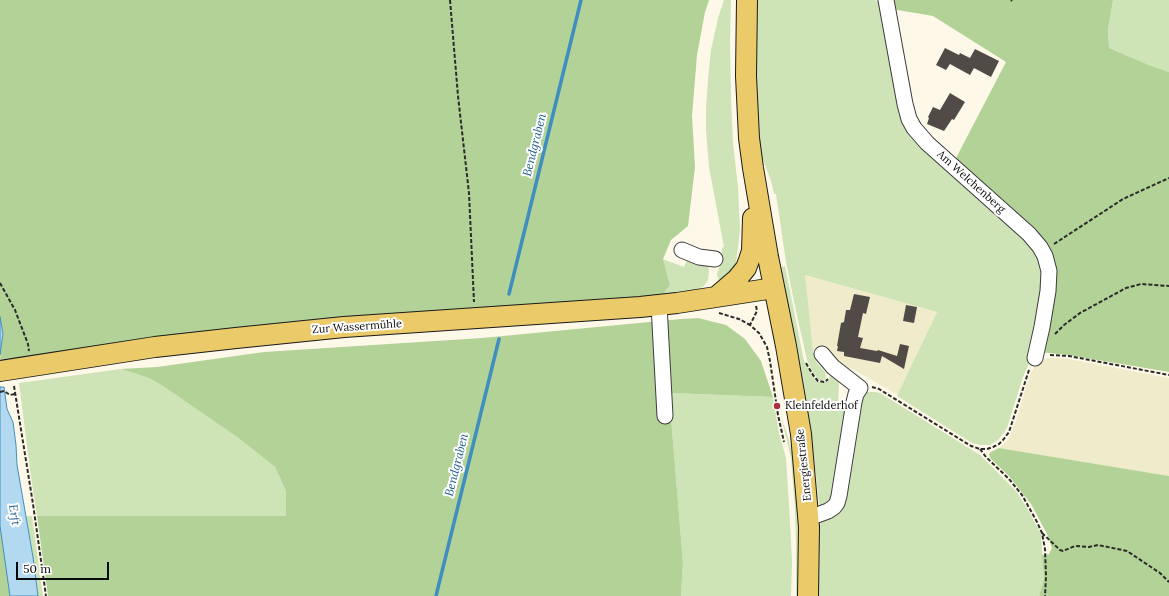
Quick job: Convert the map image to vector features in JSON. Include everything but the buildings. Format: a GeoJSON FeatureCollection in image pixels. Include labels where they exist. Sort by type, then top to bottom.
{"type":"FeatureCollection","features":[{"type":"Feature","properties":{"kind":"main road"},"geometry":{"type":"LineString","coordinates":[[716,297],[744,271],[750,260],[752,251],[753,168],[746,90],[747,0]]}},
{"type":"Feature","properties":{"kind":"main road","name":"Energiestraße"},"geometry":{"type":"LineString","coordinates":[[753,168],[798,415],[803,452],[809,518],[808,596]]}},
{"type":"Feature","properties":{"kind":"main road","name":"Zur Wassermühle"},"geometry":{"type":"LineString","coordinates":[[5,374],[31,366],[149,348],[236,338],[344,327],[659,305],[774,288]]}},
{"type":"Feature","properties":{"kind":"street","name":"Am Welchenberg"},"geometry":{"type":"LineString","coordinates":[[886,0],[905,104],[909,119],[914,128],[927,143],[1034,238],[1043,252],[1048,264],[1049,278],[1042,328],[1035,358]]}},
{"type":"Feature","properties":{"kind":"street"},"geometry":{"type":"LineString","coordinates":[[682,250],[699,257],[715,259]]}},
{"type":"Feature","properties":{"kind":"street"},"geometry":{"type":"LineString","coordinates":[[659,305],[666,416]]}},
{"type":"Feature","properties":{"kind":"street"},"geometry":{"type":"LineString","coordinates":[[809,518],[828,511],[837,503],[854,398],[860,388],[833,367],[822,354]]}},
{"type":"Feature","properties":{"kind":"path"},"geometry":{"type":"LineString","coordinates":[[450,0],[458,96],[469,193],[475,319]]}},
{"type":"Feature","properties":{"kind":"path"},"geometry":{"type":"LineString","coordinates":[[1043,252],[1123,199],[1169,178]]}},
{"type":"Feature","properties":{"kind":"path"},"geometry":{"type":"LineString","coordinates":[[0,283],[15,310],[23,330],[28,344],[31,366]]}},
{"type":"Feature","properties":{"kind":"path"},"geometry":{"type":"LineString","coordinates":[[1052,338],[1064,325],[1080,313],[1126,288],[1141,284],[1169,286]]}},
{"type":"Feature","properties":{"kind":"path"},"geometry":{"type":"LineString","coordinates":[[860,388],[869,386],[879,389],[971,446],[980,449],[991,448],[999,444],[1009,432],[1027,373],[1035,358],[1050,354],[1068,356],[1169,375]]}},
{"type":"Feature","properties":{"kind":"path"},"geometry":{"type":"LineString","coordinates":[[805,360],[812,375],[820,382],[826,381],[830,370],[833,367]]}},
{"type":"Feature","properties":{"kind":"path"},"geometry":{"type":"LineString","coordinates":[[5,374],[15,394],[46,596]]}},
{"type":"Feature","properties":{"kind":"path"},"geometry":{"type":"LineString","coordinates":[[0,392],[4,391],[10,395],[15,394]]}},
{"type":"Feature","properties":{"kind":"path"},"geometry":{"type":"LineString","coordinates":[[980,449],[986,458],[1009,479],[1022,495],[1033,513],[1042,533],[1046,557],[1045,596]]}},
{"type":"Feature","properties":{"kind":"path"},"geometry":{"type":"LineString","coordinates":[[1042,533],[1063,551],[1074,546],[1089,547],[1098,545],[1127,551],[1160,573],[1169,582]]}},
{"type":"Feature","properties":{"kind":"shaded area"},"geometry":{"type":"Polygon","coordinates":[[[804,275],[937,312],[898,395],[854,370],[813,351],[804,275]]]}},
{"type":"Feature","properties":{"kind":"shaded area"},"geometry":{"type":"Polygon","coordinates":[[[1048,358],[1063,358],[1169,378],[1169,476],[999,448],[1009,437],[1015,423],[1031,373],[1035,366],[1042,360],[1048,358]]]}},
{"type":"Feature","properties":{"kind":"green space"},"geometry":{"type":"Polygon","coordinates":[[[0,0],[709,0],[705,12],[697,55],[692,116],[695,167],[688,226],[671,240],[663,259],[670,285],[660,298],[58,355],[0,359],[3,334],[0,317],[0,0]]]}},
{"type":"Feature","properties":{"kind":"green space"},"geometry":{"type":"Polygon","coordinates":[[[724,0],[731,0],[731,98],[740,230],[736,263],[740,269],[720,285],[717,274],[720,265],[722,264],[722,248],[724,247],[709,167],[706,109],[711,50],[718,18],[724,0]]]}},
{"type":"Feature","properties":{"kind":"green space"},"geometry":{"type":"Polygon","coordinates":[[[755,0],[874,0],[883,3],[903,109],[1039,252],[1045,277],[1031,359],[1023,377],[1007,428],[998,440],[990,445],[972,443],[897,396],[937,312],[805,275],[813,351],[817,363],[825,372],[826,379],[819,380],[812,371],[807,360],[786,262],[776,194],[774,194],[760,151],[756,111],[755,0]]]}},
{"type":"Feature","properties":{"kind":"green space"},"geometry":{"type":"Polygon","coordinates":[[[890,0],[1113,0],[1108,30],[1109,48],[1169,72],[1169,372],[1068,355],[1039,352],[1053,290],[1055,263],[1048,244],[1031,225],[954,162],[1006,62],[933,16],[892,9],[890,0]]]}},
{"type":"Feature","properties":{"kind":"green space"},"geometry":{"type":"Polygon","coordinates":[[[1113,0],[1169,0],[1169,72],[1109,48],[1108,30],[1113,0]]]}},
{"type":"Feature","properties":{"kind":"green space"},"geometry":{"type":"Polygon","coordinates":[[[689,256],[708,264],[708,280],[704,286],[688,293],[660,298],[670,285],[663,259],[684,267],[689,256]]]}},
{"type":"Feature","properties":{"kind":"green space"},"geometry":{"type":"Polygon","coordinates":[[[785,266],[804,361],[811,374],[818,382],[826,382],[829,380],[830,375],[839,382],[838,405],[847,414],[834,500],[823,507],[819,504],[812,438],[805,394],[781,267],[785,266]]]}},
{"type":"Feature","properties":{"kind":"green space"},"geometry":{"type":"Polygon","coordinates":[[[698,318],[726,325],[745,339],[761,361],[773,397],[669,393],[683,563],[681,596],[48,596],[37,516],[286,516],[286,491],[275,467],[237,437],[163,386],[149,378],[121,369],[157,367],[264,352],[482,338],[698,318]]]}},
{"type":"Feature","properties":{"kind":"green space"},"geometry":{"type":"Polygon","coordinates":[[[121,369],[149,378],[163,386],[237,437],[275,467],[286,491],[286,516],[37,516],[19,383],[121,369]]]}},
{"type":"Feature","properties":{"kind":"green space"},"geometry":{"type":"Polygon","coordinates":[[[864,392],[880,393],[980,455],[1016,491],[1041,534],[1044,579],[1039,596],[817,596],[819,526],[825,518],[856,405],[864,392]]]}},
{"type":"Feature","properties":{"kind":"green space"},"geometry":{"type":"Polygon","coordinates":[[[669,393],[773,397],[779,433],[786,458],[792,562],[791,596],[681,596],[683,563],[669,393]]]}},
{"type":"Feature","properties":{"kind":"green space"},"geometry":{"type":"Polygon","coordinates":[[[781,416],[794,462],[798,525],[798,596],[796,596],[795,510],[791,458],[781,416]]]}},
{"type":"Feature","properties":{"kind":"green space"},"geometry":{"type":"Polygon","coordinates":[[[999,448],[1169,476],[1169,596],[1039,596],[1044,579],[1042,555],[1049,554],[1052,548],[1047,534],[1031,504],[1009,476],[990,458],[989,454],[999,448]]]}},
{"type":"Feature","properties":{"kind":"green space"},"geometry":{"type":"Polygon","coordinates":[[[26,516],[32,516],[43,596],[38,596],[26,516]]]}},
{"type":"Feature","properties":{"kind":"green space"},"geometry":{"type":"Polygon","coordinates":[[[0,526],[3,541],[10,596],[0,596],[0,526]]]}},
{"type":"Feature","properties":{"kind":"water"},"geometry":{"type":"Polygon","coordinates":[[[0,317],[3,334],[0,355],[0,317]]]}},
{"type":"Feature","properties":{"kind":"water","name":"Erft"},"geometry":{"type":"Polygon","coordinates":[[[0,387],[4,387],[7,409],[13,422],[17,465],[33,557],[38,596],[10,596],[0,526],[0,387]]]}},
{"type":"Feature","properties":{"kind":"waterway","name":"Bendgraben"},"geometry":{"type":"LineString","coordinates":[[509,294],[581,0]]}},
{"type":"Feature","properties":{"kind":"waterway","name":"Bendgraben"},"geometry":{"type":"LineString","coordinates":[[436,596],[499,339]]}},
{"type":"Feature","properties":{"kind":"place","name":"Kleinfelderhof"},"geometry":{"type":"Point","coordinates":[777,406]}}]}
